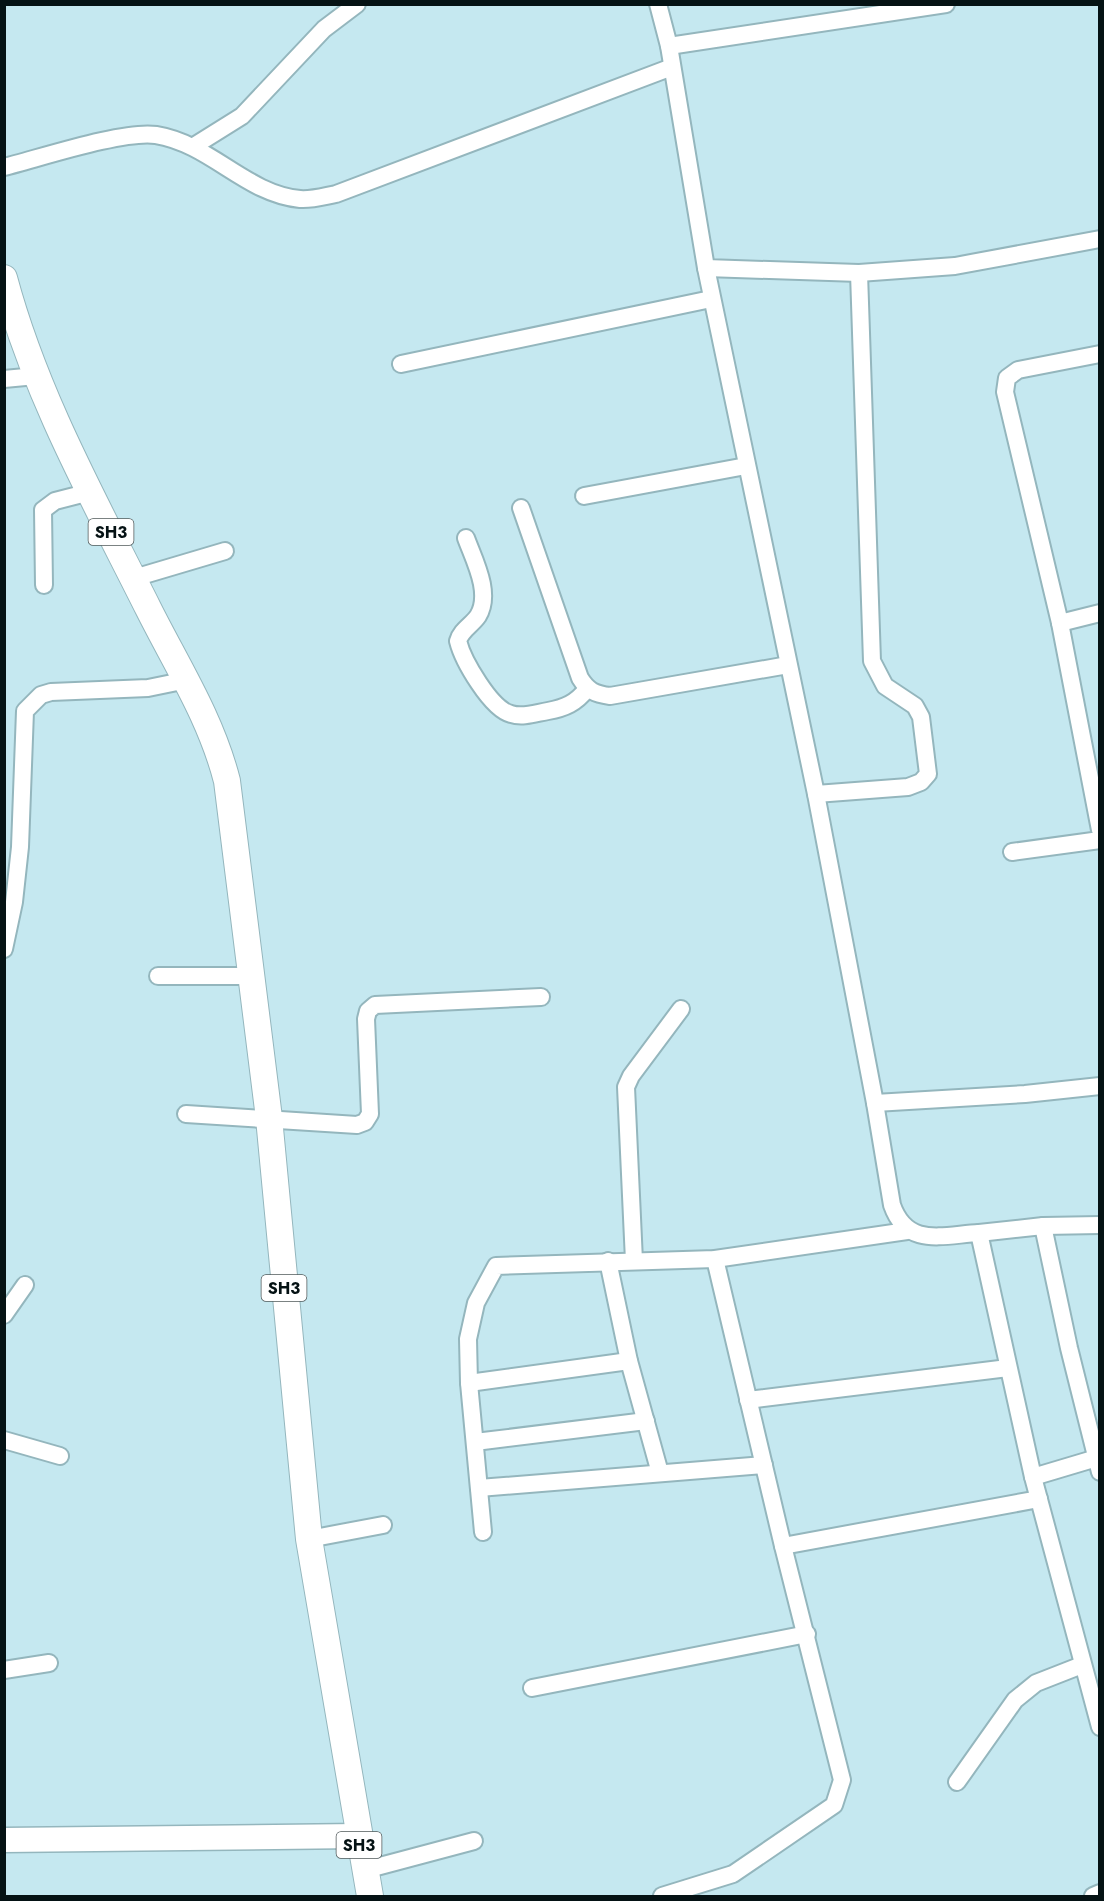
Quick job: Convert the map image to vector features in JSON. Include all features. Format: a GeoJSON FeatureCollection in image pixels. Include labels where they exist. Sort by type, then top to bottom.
{"type":"FeatureCollection","features":[{"type":"Feature","properties":{"kind":"main road","name":"SH3"},"geometry":{"type":"LineString","coordinates":[[4,278],[21,336],[36,376],[90,492],[188,680],[211,730],[227,781],[268,1118],[309,1539],[357,1836],[370,1896]]}},
{"type":"Feature","properties":{"kind":"street"},"geometry":{"type":"LineString","coordinates":[[194,146],[242,116],[324,29],[357,4]]}},
{"type":"Feature","properties":{"kind":"street"},"geometry":{"type":"LineString","coordinates":[[658,4],[669,46],[711,299],[816,794],[875,1103],[892,1205],[897,1218],[907,1231]]}},
{"type":"Feature","properties":{"kind":"street"},"geometry":{"type":"LineString","coordinates":[[669,46],[946,4]]}},
{"type":"Feature","properties":{"kind":"street"},"geometry":{"type":"LineString","coordinates":[[4,167],[125,137],[152,135],[194,146],[259,187],[300,199],[318,198],[336,194],[672,67]]}},
{"type":"Feature","properties":{"kind":"street"},"geometry":{"type":"LineString","coordinates":[[706,268],[859,273],[981,262],[1100,239]]}},
{"type":"Feature","properties":{"kind":"street"},"geometry":{"type":"LineString","coordinates":[[816,794],[908,787],[921,782],[928,774],[921,717],[915,706],[885,686],[872,661],[859,273]]}},
{"type":"Feature","properties":{"kind":"street"},"geometry":{"type":"LineString","coordinates":[[401,364],[711,299]]}},
{"type":"Feature","properties":{"kind":"street"},"geometry":{"type":"LineString","coordinates":[[1100,354],[1018,370],[1007,378],[1005,392],[1060,623],[1100,830]]}},
{"type":"Feature","properties":{"kind":"street"},"geometry":{"type":"LineString","coordinates":[[4,379],[36,376]]}},
{"type":"Feature","properties":{"kind":"street"},"geometry":{"type":"LineString","coordinates":[[584,496],[746,466]]}},
{"type":"Feature","properties":{"kind":"street"},"geometry":{"type":"LineString","coordinates":[[44,585],[43,510],[55,501],[90,492]]}},
{"type":"Feature","properties":{"kind":"street"},"geometry":{"type":"LineString","coordinates":[[521,508],[580,678],[587,689],[597,694],[610,696],[788,665]]}},
{"type":"Feature","properties":{"kind":"street"},"geometry":{"type":"LineString","coordinates":[[466,538],[480,579],[483,605],[478,616],[459,635],[458,641],[482,688],[495,704],[508,714],[519,716],[567,706],[574,703],[587,689]]}},
{"type":"Feature","properties":{"kind":"street"},"geometry":{"type":"LineString","coordinates":[[134,578],[225,551]]}},
{"type":"Feature","properties":{"kind":"street"},"geometry":{"type":"LineString","coordinates":[[1060,623],[1100,613]]}},
{"type":"Feature","properties":{"kind":"street"},"geometry":{"type":"LineString","coordinates":[[4,949],[20,847],[25,711],[32,702],[51,692],[147,688],[188,680]]}},
{"type":"Feature","properties":{"kind":"street"},"geometry":{"type":"LineString","coordinates":[[1012,852],[1100,840]]}},
{"type":"Feature","properties":{"kind":"street"},"geometry":{"type":"LineString","coordinates":[[158,976],[251,976]]}},
{"type":"Feature","properties":{"kind":"street"},"geometry":{"type":"LineString","coordinates":[[186,1114],[357,1125],[365,1122],[370,1114],[366,1019],[368,1011],[375,1005],[541,997]]}},
{"type":"Feature","properties":{"kind":"street"},"geometry":{"type":"LineString","coordinates":[[634,1261],[626,1087],[631,1076],[681,1009]]}},
{"type":"Feature","properties":{"kind":"street"},"geometry":{"type":"LineString","coordinates":[[875,1103],[1025,1094],[1100,1086]]}},
{"type":"Feature","properties":{"kind":"street"},"geometry":{"type":"LineString","coordinates":[[483,1532],[469,1383],[469,1326],[476,1303],[496,1266],[715,1259],[907,1231],[926,1236],[1043,1226],[1100,1225]]}},
{"type":"Feature","properties":{"kind":"street"},"geometry":{"type":"LineString","coordinates":[[1033,1477],[1098,1462],[1069,1348],[1043,1226]]}},
{"type":"Feature","properties":{"kind":"street"},"geometry":{"type":"LineString","coordinates":[[979,1233],[1033,1477],[1100,1727]]}},
{"type":"Feature","properties":{"kind":"street"},"geometry":{"type":"LineString","coordinates":[[662,1896],[733,1874],[834,1805],[842,1780],[783,1546],[715,1259]]}},
{"type":"Feature","properties":{"kind":"street"},"geometry":{"type":"LineString","coordinates":[[608,1261],[629,1361],[660,1473]]}},
{"type":"Feature","properties":{"kind":"street"},"geometry":{"type":"LineString","coordinates":[[4,1315],[25,1285]]}},
{"type":"Feature","properties":{"kind":"street"},"geometry":{"type":"LineString","coordinates":[[469,1383],[629,1361]]}},
{"type":"Feature","properties":{"kind":"street"},"geometry":{"type":"LineString","coordinates":[[748,1400],[1008,1368]]}},
{"type":"Feature","properties":{"kind":"street"},"geometry":{"type":"LineString","coordinates":[[475,1442],[646,1422]]}},
{"type":"Feature","properties":{"kind":"street"},"geometry":{"type":"LineString","coordinates":[[4,1440],[60,1456]]}},
{"type":"Feature","properties":{"kind":"street"},"geometry":{"type":"LineString","coordinates":[[479,1488],[764,1465]]}},
{"type":"Feature","properties":{"kind":"street"},"geometry":{"type":"LineString","coordinates":[[783,1546],[1039,1499]]}},
{"type":"Feature","properties":{"kind":"street"},"geometry":{"type":"LineString","coordinates":[[309,1539],[383,1525]]}},
{"type":"Feature","properties":{"kind":"street"},"geometry":{"type":"LineString","coordinates":[[532,1688],[807,1634]]}},
{"type":"Feature","properties":{"kind":"street"},"geometry":{"type":"LineString","coordinates":[[4,1670],[49,1663]]}},
{"type":"Feature","properties":{"kind":"street"},"geometry":{"type":"LineString","coordinates":[[957,1782],[1015,1700],[1036,1683],[1082,1665]]}},
{"type":"Feature","properties":{"kind":"street"},"geometry":{"type":"LineString","coordinates":[[4,1840],[357,1836]]}},
{"type":"Feature","properties":{"kind":"street"},"geometry":{"type":"LineString","coordinates":[[365,1870],[474,1841]]}},
{"type":"Feature","properties":{"kind":"street"},"geometry":{"type":"LineString","coordinates":[[1093,1896],[1100,1893]]}}]}
